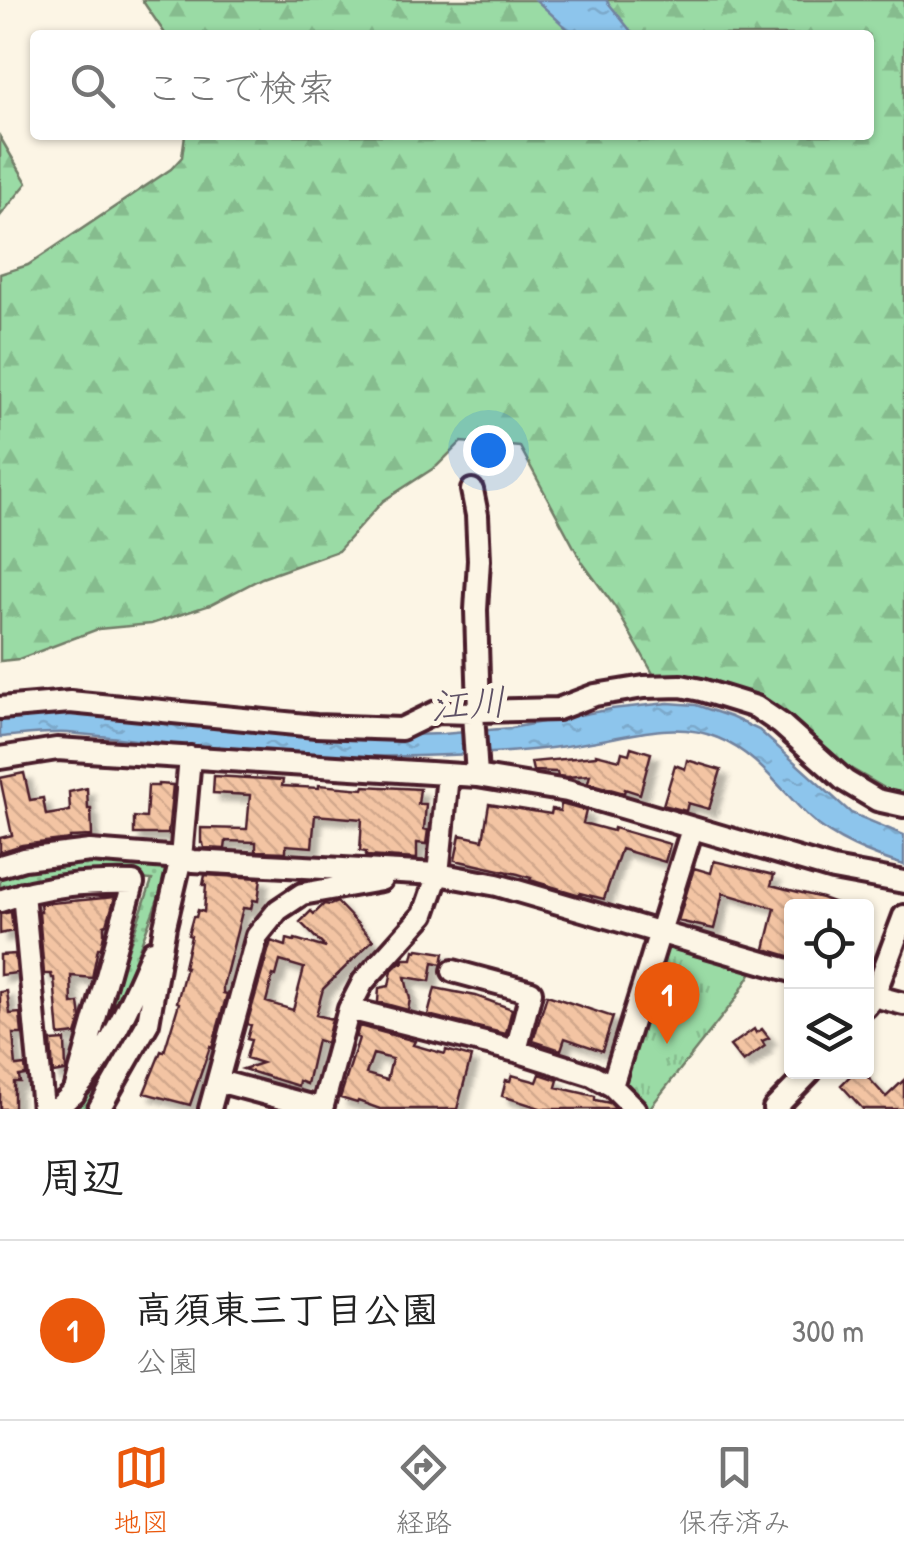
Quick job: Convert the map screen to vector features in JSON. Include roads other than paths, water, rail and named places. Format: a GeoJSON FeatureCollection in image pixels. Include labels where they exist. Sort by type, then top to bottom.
{"type":"FeatureCollection","features":[{"type":"Feature","properties":{"kind":"street"},"geometry":{"type":"LineString","coordinates":[[472,490],[480,560],[476,610],[476,776]]}},
{"type":"Feature","properties":{"kind":"street"},"geometry":{"type":"LineString","coordinates":[[0,708],[70,702],[316,726],[401,730],[436,712],[558,709],[595,695],[644,686],[681,686],[756,708],[781,724],[845,781],[877,800],[904,806]]}},
{"type":"Feature","properties":{"kind":"street"},"geometry":{"type":"LineString","coordinates":[[0,758],[57,749],[476,776],[568,791],[833,869],[904,882]]}},
{"type":"Feature","properties":{"kind":"street"},"geometry":{"type":"LineString","coordinates":[[99,1109],[148,1022],[181,858],[190,757]]}},
{"type":"Feature","properties":{"kind":"street"},"geometry":{"type":"LineString","coordinates":[[218,1081],[322,1109],[349,1009],[364,982],[424,914],[428,873],[448,775]]}},
{"type":"Feature","properties":{"kind":"street"},"geometry":{"type":"LineString","coordinates":[[612,1086],[692,829]]}},
{"type":"Feature","properties":{"kind":"street"},"geometry":{"type":"LineString","coordinates":[[0,866],[90,851],[192,861],[428,873],[497,884],[784,970]]}},
{"type":"Feature","properties":{"kind":"street"},"geometry":{"type":"LineString","coordinates":[[210,1109],[256,936],[278,910],[302,894],[428,873]]}},
{"type":"Feature","properties":{"kind":"street"},"geometry":{"type":"LineString","coordinates":[[0,901],[61,884],[133,882],[74,1094]]}},
{"type":"Feature","properties":{"kind":"street"},"geometry":{"type":"LineString","coordinates":[[22,892],[44,1109]]}},
{"type":"Feature","properties":{"kind":"street"},"geometry":{"type":"LineString","coordinates":[[873,989],[904,916]]}},
{"type":"Feature","properties":{"kind":"street"},"geometry":{"type":"LineString","coordinates":[[56,1109],[74,1094],[108,1048],[165,926]]}},
{"type":"Feature","properties":{"kind":"street"},"geometry":{"type":"LineString","coordinates":[[453,971],[531,992],[516,1051]]}},
{"type":"Feature","properties":{"kind":"street"},"geometry":{"type":"LineString","coordinates":[[874,1000],[904,1004]]}},
{"type":"Feature","properties":{"kind":"street"},"geometry":{"type":"LineString","coordinates":[[349,1009],[516,1051],[592,1075],[612,1086],[635,1109]]}},
{"type":"Feature","properties":{"kind":"street"},"geometry":{"type":"LineString","coordinates":[[774,1109],[803,1079]]}},
{"type":"Feature","properties":{"kind":"water"},"geometry":{"type":"Polygon","coordinates":[[[536,0],[606,0],[630,30],[569,30],[536,0]]]}},
{"type":"Feature","properties":{"kind":"water"},"geometry":{"type":"Polygon","coordinates":[[[668,703],[696,705],[759,730],[851,813],[904,835],[904,865],[841,840],[809,817],[744,753],[718,738],[687,730],[655,731],[529,750],[394,756],[253,752],[68,733],[0,737],[0,714],[84,711],[371,736],[511,728],[611,709],[668,703]]]}},
{"type":"Feature","properties":{"kind":"place","name":"高須東三丁目公園"},"geometry":{"type":"Point","coordinates":[667,1044]}},
{"type":"Feature","properties":{"kind":"water label","name":"江川"},"geometry":{"type":"Point","coordinates":[468,703]}}]}
